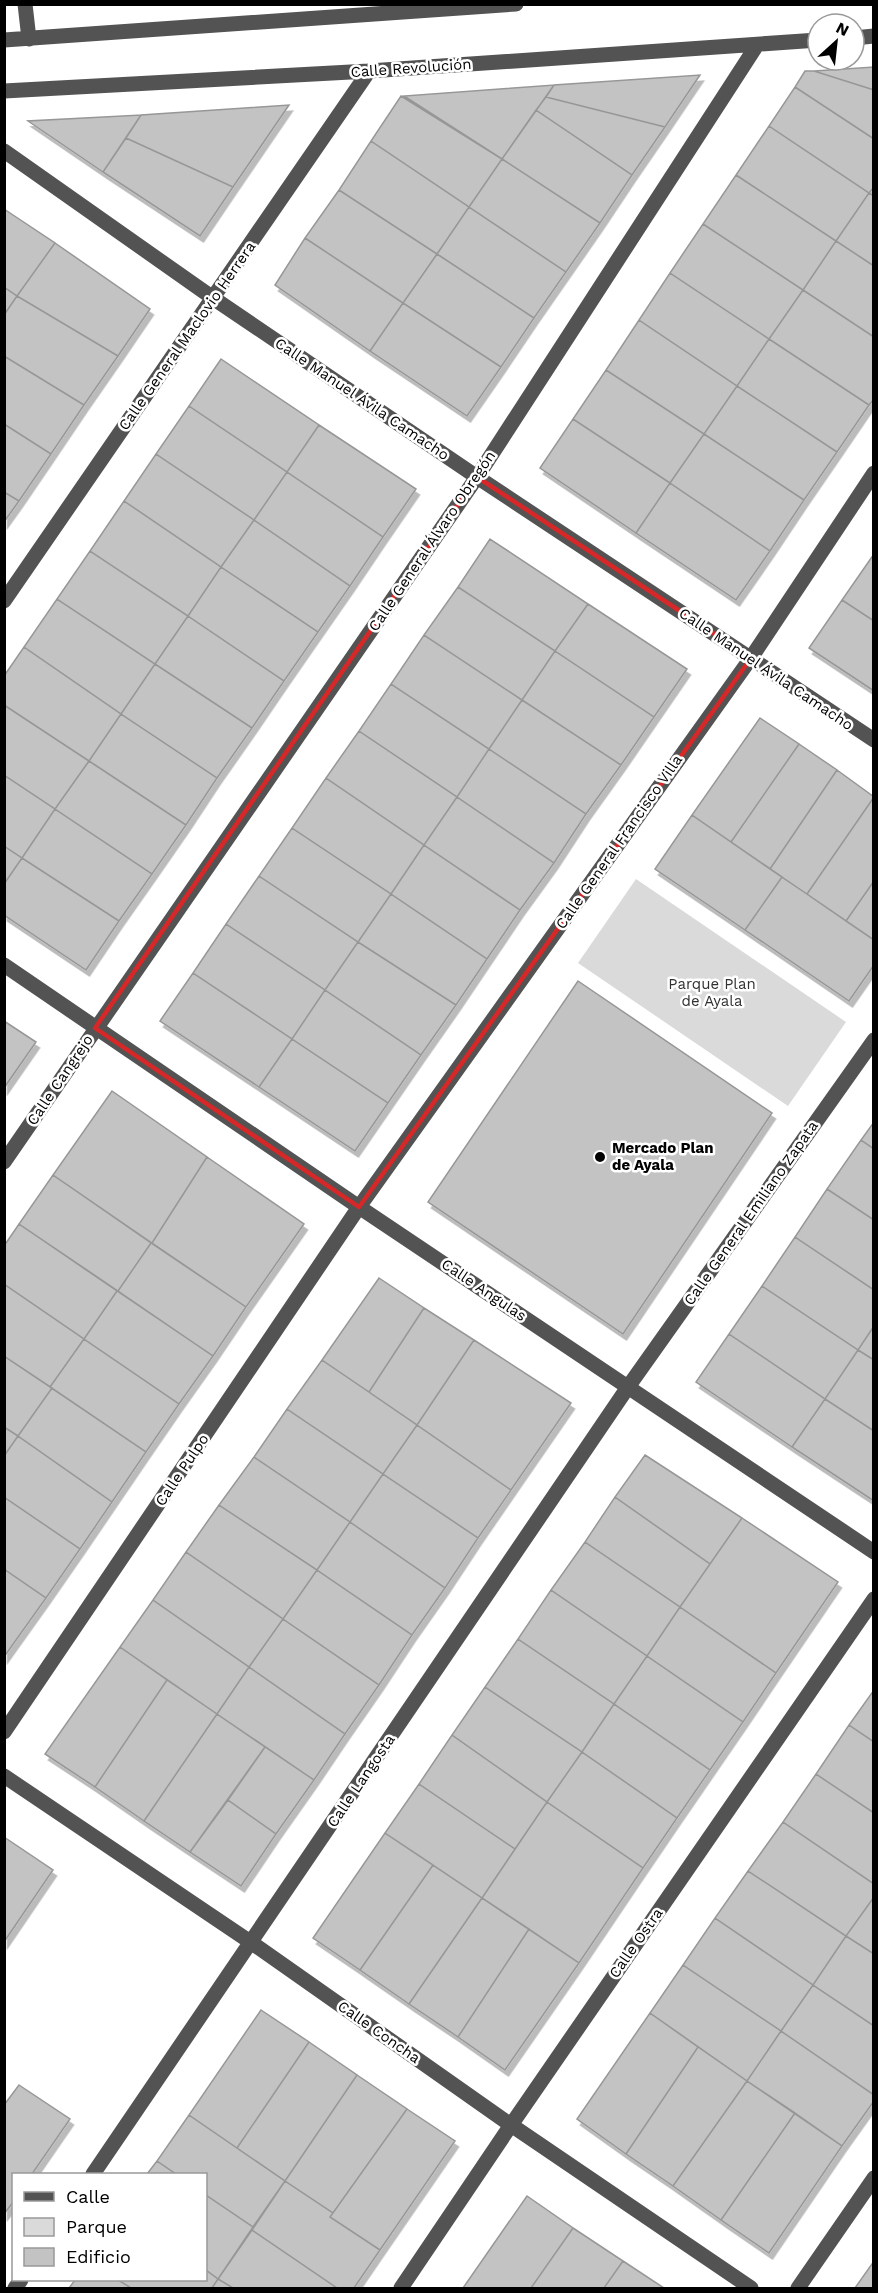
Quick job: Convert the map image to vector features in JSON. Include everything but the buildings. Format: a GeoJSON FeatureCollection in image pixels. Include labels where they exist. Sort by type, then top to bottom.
{"type":"FeatureCollection","features":[{"type":"Feature","properties":{"kind":"street"},"geometry":{"type":"LineString","coordinates":[[25,4],[29,39]]}},
{"type":"Feature","properties":{"kind":"street"},"geometry":{"type":"LineString","coordinates":[[4,40],[461,6],[516,4]]}},
{"type":"Feature","properties":{"kind":"street","name":"Calle Revolución"},"geometry":{"type":"LineString","coordinates":[[4,91],[369,71],[806,41]]}},
{"type":"Feature","properties":{"kind":"street","name":"Calle General Álvaro Obregón"},"geometry":{"type":"LineString","coordinates":[[96,1028],[477,477],[757,45]]}},
{"type":"Feature","properties":{"kind":"street","name":"Calle General Maclovio Herrera"},"geometry":{"type":"LineString","coordinates":[[4,601],[369,71]]}},
{"type":"Feature","properties":{"kind":"street","name":"Calle Manuel Ávila Camacho"},"geometry":{"type":"LineString","coordinates":[[4,151],[213,298],[477,477],[873,740]]}},
{"type":"Feature","properties":{"kind":"street","name":"Calle General Francisco Villa"},"geometry":{"type":"LineString","coordinates":[[359,1207],[751,658],[873,473]]}},
{"type":"Feature","properties":{"kind":"street","name":"Calle Angulas"},"geometry":{"type":"LineString","coordinates":[[4,965],[359,1207],[873,1552]]}},
{"type":"Feature","properties":{"kind":"street","name":"Calle Cangrejo"},"geometry":{"type":"LineString","coordinates":[[4,1162],[96,1028]]}},
{"type":"Feature","properties":{"kind":"street","name":"Calle General Emiliano Zapata"},"geometry":{"type":"LineString","coordinates":[[628,1387],[873,1040]]}},
{"type":"Feature","properties":{"kind":"street","name":"Calle Pulpo"},"geometry":{"type":"LineString","coordinates":[[4,1732],[359,1207]]}},
{"type":"Feature","properties":{"kind":"street","name":"Calle Langosta"},"geometry":{"type":"LineString","coordinates":[[94,2173],[628,1387]]}},
{"type":"Feature","properties":{"kind":"street","name":"Calle Ostra"},"geometry":{"type":"LineString","coordinates":[[401,2289],[511,2125],[873,1599]]}},
{"type":"Feature","properties":{"kind":"street","name":"Calle Concha"},"geometry":{"type":"LineString","coordinates":[[4,1776],[252,1943],[511,2125],[752,2289]]}},
{"type":"Feature","properties":{"kind":"street"},"geometry":{"type":"LineString","coordinates":[[798,2289],[873,2178]]}},
{"type":"Feature","properties":{"kind":"highlighted area"},"geometry":{"type":"Polygon","coordinates":[[[477,477],[751,658],[359,1207],[95,1028],[477,477]]]}},
{"type":"Feature","properties":{"kind":"green space","name":"Parque Plan de Ayala"},"geometry":{"type":"Polygon","coordinates":[[[636,879],[846,1022],[788,1106],[578,963],[636,879]]]}},
{"type":"Feature","properties":{"kind":"place","name":"Mercado Plan de Ayala"},"geometry":{"type":"Point","coordinates":[600,1157]}}]}
